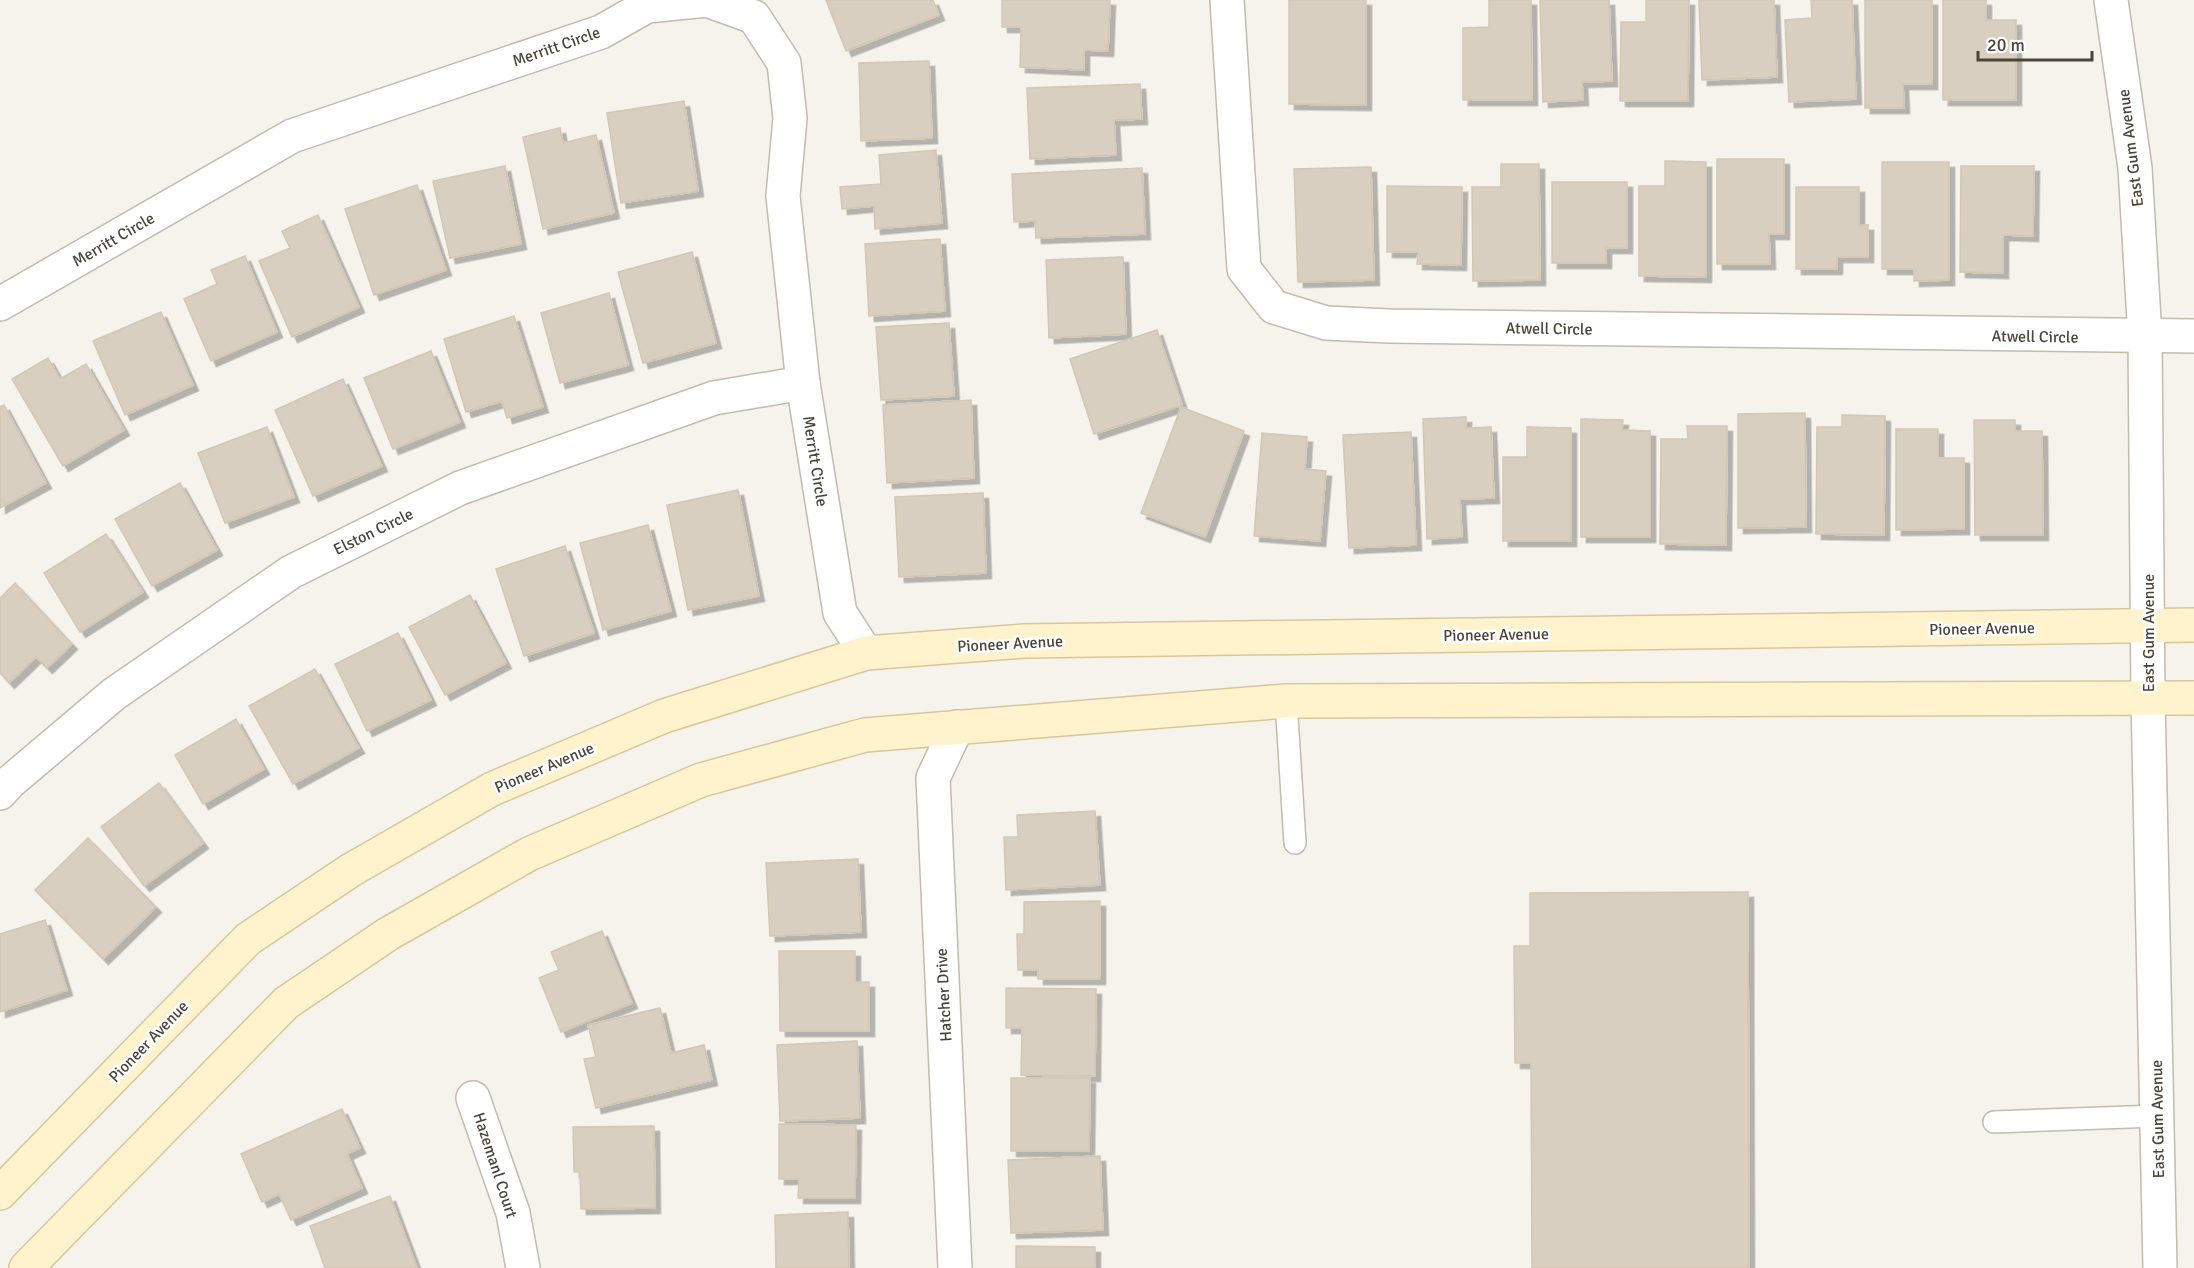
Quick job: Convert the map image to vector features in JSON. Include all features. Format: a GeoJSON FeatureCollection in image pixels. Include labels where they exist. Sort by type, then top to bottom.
{"type":"FeatureCollection","features":[{"type":"Feature","properties":{"kind":"main road","name":"Pioneer Avenue"},"geometry":{"type":"LineString","coordinates":[[0,1193],[248,939],[351,870],[492,789],[664,716],[866,653],[1024,641],[2194,625]]}},
{"type":"Feature","properties":{"kind":"main road"},"geometry":{"type":"LineString","coordinates":[[26,1268],[286,1003],[398,928],[529,854],[701,780],[865,735],[1286,701],[2194,698]]}},
{"type":"Feature","properties":{"kind":"street","name":"Merritt Circle"},"geometry":{"type":"LineString","coordinates":[[0,304],[292,136],[601,32],[647,6],[707,0],[754,16],[784,63],[790,118],[783,196],[803,383],[840,613],[866,653]]}},
{"type":"Feature","properties":{"kind":"street","name":"Atwell Circle"},"geometry":{"type":"LineString","coordinates":[[1227,0],[1244,269],[1274,307],[1326,323],[1389,326],[2194,336]]}},
{"type":"Feature","properties":{"kind":"street","name":"East Gum Avenue"},"geometry":{"type":"LineString","coordinates":[[2111,0],[2135,168],[2145,337],[2148,698],[2160,1268]]}},
{"type":"Feature","properties":{"kind":"street","name":"Elston Circle"},"geometry":{"type":"LineString","coordinates":[[0,793],[114,694],[291,572],[471,484],[714,398],[803,383]]}},
{"type":"Feature","properties":{"kind":"street","name":"Hatcher Drive"},"geometry":{"type":"LineString","coordinates":[[955,1268],[933,778],[957,727]]}},
{"type":"Feature","properties":{"kind":"street","name":"Hazemanl Court"},"geometry":{"type":"LineString","coordinates":[[473,1098],[513,1213],[523,1268]]}},
{"type":"Feature","properties":{"kind":"lane"},"geometry":{"type":"LineString","coordinates":[[1286,701],[1295,843]]}},
{"type":"Feature","properties":{"kind":"lane"},"geometry":{"type":"LineString","coordinates":[[1994,1122],[2157,1116]]}},
{"type":"Feature","properties":{"kind":"building"},"geometry":{"type":"Polygon","coordinates":[[[826,0],[933,0],[939,15],[846,51],[826,0]]]}},
{"type":"Feature","properties":{"kind":"building"},"geometry":{"type":"Polygon","coordinates":[[[1002,0],[1110,0],[1108,51],[1084,50],[1084,70],[1020,67],[1021,27],[1002,27],[1002,0]]]}},
{"type":"Feature","properties":{"kind":"building"},"geometry":{"type":"Polygon","coordinates":[[[1289,0],[1366,0],[1366,105],[1289,104],[1289,0]]]}},
{"type":"Feature","properties":{"kind":"building"},"geometry":{"type":"Polygon","coordinates":[[[1489,0],[1531,0],[1532,100],[1463,100],[1463,28],[1489,27],[1489,0]]]}},
{"type":"Feature","properties":{"kind":"building"},"geometry":{"type":"Polygon","coordinates":[[[1540,0],[1609,0],[1612,81],[1582,82],[1583,100],[1543,102],[1540,0]]]}},
{"type":"Feature","properties":{"kind":"building"},"geometry":{"type":"Polygon","coordinates":[[[1646,0],[1689,0],[1688,101],[1620,101],[1621,22],[1646,22],[1646,0]]]}},
{"type":"Feature","properties":{"kind":"building"},"geometry":{"type":"Polygon","coordinates":[[[1699,0],[1774,0],[1777,77],[1702,80],[1699,0]]]}},
{"type":"Feature","properties":{"kind":"building"},"geometry":{"type":"Polygon","coordinates":[[[1811,0],[1852,0],[1856,99],[1789,102],[1785,20],[1812,18],[1811,0]]]}},
{"type":"Feature","properties":{"kind":"building"},"geometry":{"type":"Polygon","coordinates":[[[1865,0],[1932,0],[1932,84],[1903,84],[1904,108],[1865,108],[1865,0]]]}},
{"type":"Feature","properties":{"kind":"building"},"geometry":{"type":"Polygon","coordinates":[[[1943,0],[1986,0],[1986,20],[2016,20],[2016,100],[1943,100],[1943,0]]]}},
{"type":"Feature","properties":{"kind":"building"},"geometry":{"type":"Polygon","coordinates":[[[929,61],[932,138],[861,141],[859,63],[929,61]]]}},
{"type":"Feature","properties":{"kind":"building"},"geometry":{"type":"Polygon","coordinates":[[[1140,84],[1142,119],[1114,120],[1116,155],[1030,159],[1027,88],[1140,84]]]}},
{"type":"Feature","properties":{"kind":"building"},"geometry":{"type":"Polygon","coordinates":[[[684,101],[698,191],[621,203],[607,113],[684,101]]]}},
{"type":"Feature","properties":{"kind":"building"},"geometry":{"type":"Polygon","coordinates":[[[560,128],[563,143],[596,135],[614,213],[543,229],[523,137],[560,128]]]}},
{"type":"Feature","properties":{"kind":"building"},"geometry":{"type":"Polygon","coordinates":[[[936,150],[942,223],[875,229],[874,206],[842,209],[840,187],[881,184],[879,155],[936,150]]]}},
{"type":"Feature","properties":{"kind":"building"},"geometry":{"type":"Polygon","coordinates":[[[1717,159],[1784,159],[1784,234],[1769,234],[1770,264],[1717,264],[1717,159]]]}},
{"type":"Feature","properties":{"kind":"building"},"geometry":{"type":"Polygon","coordinates":[[[1665,161],[1706,162],[1706,277],[1639,276],[1639,186],[1665,186],[1665,161]]]}},
{"type":"Feature","properties":{"kind":"building"},"geometry":{"type":"Polygon","coordinates":[[[1882,162],[1949,162],[1949,280],[1914,281],[1914,269],[1882,269],[1882,162]]]}},
{"type":"Feature","properties":{"kind":"building"},"geometry":{"type":"Polygon","coordinates":[[[1501,164],[1539,164],[1540,280],[1473,281],[1472,187],[1501,187],[1501,164]]]}},
{"type":"Feature","properties":{"kind":"building"},"geometry":{"type":"Polygon","coordinates":[[[505,166],[521,244],[450,258],[433,181],[505,166]]]}},
{"type":"Feature","properties":{"kind":"building"},"geometry":{"type":"Polygon","coordinates":[[[1961,166],[2034,166],[2033,236],[2003,235],[2003,273],[1960,272],[1961,166]]]}},
{"type":"Feature","properties":{"kind":"building"},"geometry":{"type":"Polygon","coordinates":[[[1371,167],[1374,280],[1298,282],[1294,169],[1371,167]]]}},
{"type":"Feature","properties":{"kind":"building"},"geometry":{"type":"Polygon","coordinates":[[[1142,168],[1145,234],[1036,238],[1035,221],[1014,222],[1012,174],[1142,168]]]}},
{"type":"Feature","properties":{"kind":"building"},"geometry":{"type":"Polygon","coordinates":[[[1552,182],[1627,182],[1627,248],[1606,248],[1606,263],[1552,263],[1552,182]]]}},
{"type":"Feature","properties":{"kind":"building"},"geometry":{"type":"Polygon","coordinates":[[[417,185],[446,270],[374,295],[345,209],[417,185]]]}},
{"type":"Feature","properties":{"kind":"building"},"geometry":{"type":"Polygon","coordinates":[[[1387,186],[1462,187],[1461,265],[1417,264],[1418,252],[1387,252],[1387,186]]]}},
{"type":"Feature","properties":{"kind":"building"},"geometry":{"type":"Polygon","coordinates":[[[1796,187],[1859,187],[1859,225],[1868,225],[1868,257],[1837,257],[1837,269],[1796,269],[1796,187]]]}},
{"type":"Feature","properties":{"kind":"building"},"geometry":{"type":"Polygon","coordinates":[[[318,215],[359,307],[292,337],[259,261],[290,248],[282,231],[318,215]]]}},
{"type":"Feature","properties":{"kind":"building"},"geometry":{"type":"Polygon","coordinates":[[[940,239],[945,311],[869,316],[865,244],[940,239]]]}},
{"type":"Feature","properties":{"kind":"building"},"geometry":{"type":"Polygon","coordinates":[[[692,252],[716,343],[643,363],[618,272],[692,252]]]}},
{"type":"Feature","properties":{"kind":"building"},"geometry":{"type":"Polygon","coordinates":[[[245,256],[277,332],[211,361],[184,299],[217,284],[211,270],[245,256]]]}},
{"type":"Feature","properties":{"kind":"building"},"geometry":{"type":"Polygon","coordinates":[[[1123,257],[1126,334],[1049,338],[1046,260],[1123,257]]]}},
{"type":"Feature","properties":{"kind":"building"},"geometry":{"type":"Polygon","coordinates":[[[609,293],[628,365],[560,383],[541,313],[609,293]]]}},
{"type":"Feature","properties":{"kind":"building"},"geometry":{"type":"Polygon","coordinates":[[[161,312],[193,385],[125,415],[93,341],[161,312]]]}},
{"type":"Feature","properties":{"kind":"building"},"geometry":{"type":"Polygon","coordinates":[[[514,316],[543,407],[507,418],[502,401],[466,412],[444,339],[514,316]]]}},
{"type":"Feature","properties":{"kind":"building"},"geometry":{"type":"Polygon","coordinates":[[[949,323],[954,396],[881,400],[876,327],[949,323]]]}},
{"type":"Feature","properties":{"kind":"building"},"geometry":{"type":"Polygon","coordinates":[[[1157,330],[1182,405],[1094,434],[1070,359],[1157,330]]]}},
{"type":"Feature","properties":{"kind":"building"},"geometry":{"type":"Polygon","coordinates":[[[431,351],[460,422],[393,449],[364,378],[431,351]]]}},
{"type":"Feature","properties":{"kind":"building"},"geometry":{"type":"Polygon","coordinates":[[[48,358],[60,379],[86,364],[124,430],[63,466],[12,379],[48,358]]]}},
{"type":"Feature","properties":{"kind":"building"},"geometry":{"type":"Polygon","coordinates":[[[343,379],[382,466],[313,496],[275,410],[343,379]]]}},
{"type":"Feature","properties":{"kind":"building"},"geometry":{"type":"Polygon","coordinates":[[[971,400],[974,478],[887,483],[883,405],[971,400]]]}},
{"type":"Feature","properties":{"kind":"building"},"geometry":{"type":"Polygon","coordinates":[[[4,405],[46,483],[0,508],[0,407],[4,405]]]}},
{"type":"Feature","properties":{"kind":"building"},"geometry":{"type":"Polygon","coordinates":[[[1181,407],[1244,431],[1205,537],[1141,513],[1181,407]]]}},
{"type":"Feature","properties":{"kind":"building"},"geometry":{"type":"Polygon","coordinates":[[[1805,413],[1806,527],[1738,528],[1738,414],[1805,413]]]}},
{"type":"Feature","properties":{"kind":"building"},"geometry":{"type":"Polygon","coordinates":[[[1842,415],[1885,416],[1884,535],[1816,534],[1817,427],[1842,427],[1842,415]]]}},
{"type":"Feature","properties":{"kind":"building"},"geometry":{"type":"Polygon","coordinates":[[[1466,417],[1466,428],[1491,427],[1494,498],[1460,499],[1462,537],[1427,539],[1423,419],[1466,417]]]}},
{"type":"Feature","properties":{"kind":"building"},"geometry":{"type":"Polygon","coordinates":[[[1581,419],[1623,420],[1622,430],[1650,431],[1650,537],[1581,537],[1581,419]]]}},
{"type":"Feature","properties":{"kind":"building"},"geometry":{"type":"Polygon","coordinates":[[[1974,420],[2015,420],[2015,431],[2042,431],[2043,535],[1975,535],[1974,420]]]}},
{"type":"Feature","properties":{"kind":"building"},"geometry":{"type":"Polygon","coordinates":[[[1687,426],[1727,426],[1726,545],[1660,544],[1661,439],[1688,439],[1687,426]]]}},
{"type":"Feature","properties":{"kind":"building"},"geometry":{"type":"Polygon","coordinates":[[[267,427],[294,497],[225,523],[198,453],[267,427]]]}},
{"type":"Feature","properties":{"kind":"building"},"geometry":{"type":"Polygon","coordinates":[[[1527,427],[1571,428],[1571,541],[1503,541],[1503,457],[1527,457],[1527,427]]]}},
{"type":"Feature","properties":{"kind":"building"},"geometry":{"type":"Polygon","coordinates":[[[1896,429],[1938,429],[1938,458],[1964,458],[1964,529],[1896,530],[1896,429]]]}},
{"type":"Feature","properties":{"kind":"building"},"geometry":{"type":"Polygon","coordinates":[[[1411,432],[1416,545],[1349,548],[1343,435],[1411,432]]]}},
{"type":"Feature","properties":{"kind":"building"},"geometry":{"type":"Polygon","coordinates":[[[1262,433],[1307,437],[1305,469],[1326,471],[1320,541],[1254,536],[1262,433]]]}},
{"type":"Feature","properties":{"kind":"building"},"geometry":{"type":"Polygon","coordinates":[[[180,483],[217,550],[152,586],[115,519],[180,483]]]}},
{"type":"Feature","properties":{"kind":"building"},"geometry":{"type":"Polygon","coordinates":[[[738,490],[759,596],[688,610],[667,505],[738,490]]]}},
{"type":"Feature","properties":{"kind":"building"},"geometry":{"type":"Polygon","coordinates":[[[983,493],[986,573],[899,577],[895,497],[983,493]]]}},
{"type":"Feature","properties":{"kind":"building"},"geometry":{"type":"Polygon","coordinates":[[[648,525],[671,611],[603,630],[580,543],[648,525]]]}},
{"type":"Feature","properties":{"kind":"building"},"geometry":{"type":"Polygon","coordinates":[[[106,534],[143,592],[80,632],[44,573],[106,534]]]}},
{"type":"Feature","properties":{"kind":"building"},"geometry":{"type":"Polygon","coordinates":[[[565,546],[594,633],[524,656],[496,569],[565,546]]]}},
{"type":"Feature","properties":{"kind":"building"},"geometry":{"type":"Polygon","coordinates":[[[15,583],[72,644],[47,668],[36,657],[9,683],[0,673],[0,598],[15,583]]]}},
{"type":"Feature","properties":{"kind":"building"},"geometry":{"type":"Polygon","coordinates":[[[470,595],[506,663],[445,695],[409,627],[470,595]]]}},
{"type":"Feature","properties":{"kind":"building"},"geometry":{"type":"Polygon","coordinates":[[[398,633],[431,700],[367,731],[335,664],[398,633]]]}},
{"type":"Feature","properties":{"kind":"building"},"geometry":{"type":"Polygon","coordinates":[[[315,669],[359,748],[293,784],[249,706],[315,669]]]}},
{"type":"Feature","properties":{"kind":"building"},"geometry":{"type":"Polygon","coordinates":[[[236,719],[264,769],[203,804],[175,755],[236,719]]]}},
{"type":"Feature","properties":{"kind":"building"},"geometry":{"type":"Polygon","coordinates":[[[159,783],[203,843],[144,886],[101,827],[159,783]]]}},
{"type":"Feature","properties":{"kind":"building"},"geometry":{"type":"Polygon","coordinates":[[[1095,811],[1100,885],[1006,890],[1004,837],[1018,837],[1017,815],[1095,811]]]}},
{"type":"Feature","properties":{"kind":"building"},"geometry":{"type":"Polygon","coordinates":[[[88,838],[156,907],[103,959],[35,890],[88,838]]]}},
{"type":"Feature","properties":{"kind":"building"},"geometry":{"type":"Polygon","coordinates":[[[858,859],[861,932],[770,936],[766,863],[858,859]]]}},
{"type":"Feature","properties":{"kind":"building"},"geometry":{"type":"Polygon","coordinates":[[[1748,892],[1749,1268],[1532,1268],[1531,1063],[1515,1063],[1514,946],[1530,946],[1530,893],[1748,892]]]}},
{"type":"Feature","properties":{"kind":"building"},"geometry":{"type":"Polygon","coordinates":[[[1100,901],[1100,979],[1038,979],[1038,970],[1018,970],[1017,934],[1024,934],[1024,902],[1100,901]]]}},
{"type":"Feature","properties":{"kind":"building"},"geometry":{"type":"Polygon","coordinates":[[[45,920],[67,990],[0,1012],[0,934],[45,920]]]}},
{"type":"Feature","properties":{"kind":"building"},"geometry":{"type":"Polygon","coordinates":[[[602,931],[632,1003],[561,1032],[539,978],[559,970],[551,952],[602,931]]]}},
{"type":"Feature","properties":{"kind":"building"},"geometry":{"type":"Polygon","coordinates":[[[779,951],[855,951],[855,982],[869,982],[869,1031],[780,1031],[779,951]]]}},
{"type":"Feature","properties":{"kind":"building"},"geometry":{"type":"Polygon","coordinates":[[[1006,988],[1096,989],[1095,1076],[1021,1075],[1022,1028],[1006,1028],[1006,988]]]}},
{"type":"Feature","properties":{"kind":"building"},"geometry":{"type":"Polygon","coordinates":[[[660,1008],[671,1053],[704,1045],[712,1080],[596,1108],[584,1059],[596,1057],[588,1025],[660,1008]]]}},
{"type":"Feature","properties":{"kind":"building"},"geometry":{"type":"Polygon","coordinates":[[[857,1041],[860,1118],[780,1121],[777,1045],[857,1041]]]}},
{"type":"Feature","properties":{"kind":"building"},"geometry":{"type":"Polygon","coordinates":[[[1011,1078],[1090,1078],[1089,1151],[1011,1151],[1011,1078]]]}},
{"type":"Feature","properties":{"kind":"building"},"geometry":{"type":"Polygon","coordinates":[[[342,1109],[360,1148],[347,1154],[362,1188],[291,1220],[279,1194],[262,1202],[241,1154],[342,1109]]]}},
{"type":"Feature","properties":{"kind":"building"},"geometry":{"type":"Polygon","coordinates":[[[779,1124],[856,1125],[855,1198],[798,1198],[799,1179],[779,1179],[779,1124]]]}},
{"type":"Feature","properties":{"kind":"building"},"geometry":{"type":"Polygon","coordinates":[[[654,1126],[655,1208],[581,1209],[580,1172],[574,1172],[573,1127],[654,1126]]]}},
{"type":"Feature","properties":{"kind":"building"},"geometry":{"type":"Polygon","coordinates":[[[1100,1156],[1103,1230],[1011,1233],[1008,1160],[1100,1156]]]}},
{"type":"Feature","properties":{"kind":"building"},"geometry":{"type":"Polygon","coordinates":[[[390,1196],[417,1268],[325,1268],[310,1226],[390,1196]]]}},
{"type":"Feature","properties":{"kind":"building"},"geometry":{"type":"Polygon","coordinates":[[[848,1212],[849,1268],[776,1268],[775,1215],[848,1212]]]}},
{"type":"Feature","properties":{"kind":"building"},"geometry":{"type":"Polygon","coordinates":[[[1016,1246],[1095,1247],[1095,1268],[1016,1268],[1016,1246]]]}}]}
